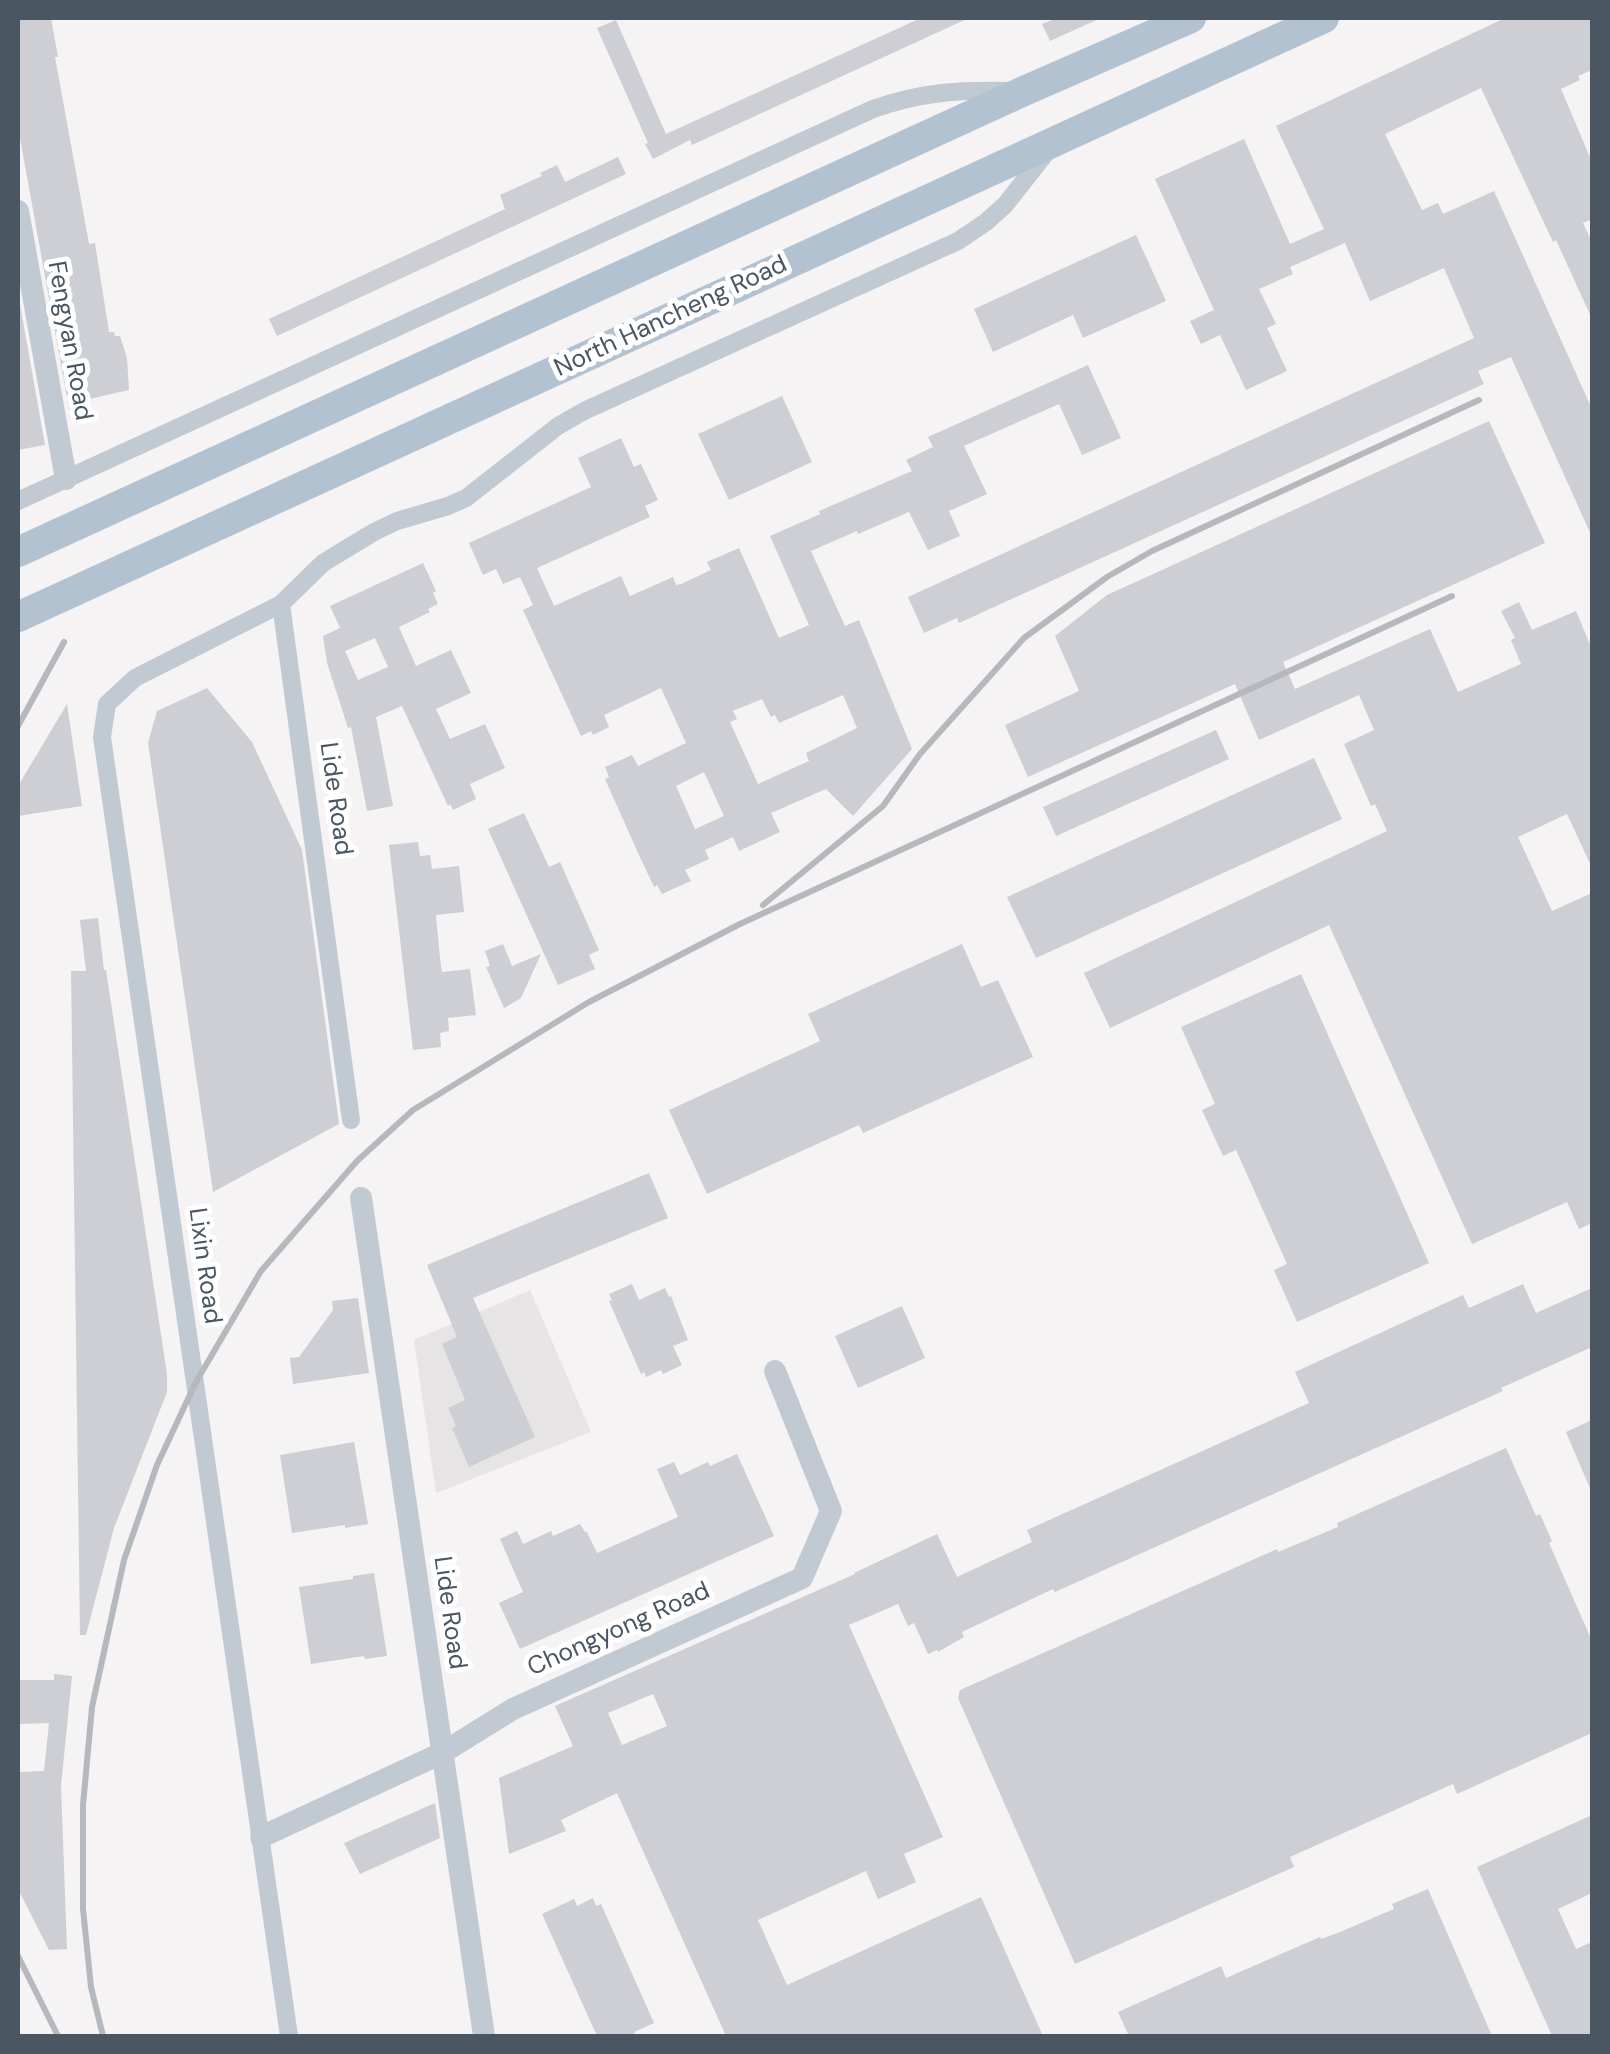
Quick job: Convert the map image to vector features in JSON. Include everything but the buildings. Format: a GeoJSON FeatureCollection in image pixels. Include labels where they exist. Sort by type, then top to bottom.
{"type":"FeatureCollection","features":[{"type":"Feature","properties":{"kind":"main road"},"geometry":{"type":"LineString","coordinates":[[18,552],[1191,18]]}},
{"type":"Feature","properties":{"kind":"main road","name":"North Hancheng Road"},"geometry":{"type":"LineString","coordinates":[[18,616],[1324,18]]}},
{"type":"Feature","properties":{"kind":"street"},"geometry":{"type":"LineString","coordinates":[[18,501],[873,109],[908,97],[951,90],[1024,91]]}},
{"type":"Feature","properties":{"kind":"street","name":"Lixin Road"},"geometry":{"type":"LineString","coordinates":[[290,2036],[102,736],[107,704],[135,678],[281,604],[323,563],[350,546],[397,521],[466,498],[558,426],[584,411],[958,241],[1004,205],[1056,140]]}},
{"type":"Feature","properties":{"kind":"street","name":"Fengyan Road"},"geometry":{"type":"LineString","coordinates":[[18,211],[66,480]]}},
{"type":"Feature","properties":{"kind":"street","name":"Lide Road"},"geometry":{"type":"LineString","coordinates":[[281,604],[352,1120]]}},
{"type":"Feature","properties":{"kind":"street","name":"Lide Road"},"geometry":{"type":"LineString","coordinates":[[361,1198],[484,2036]]}},
{"type":"Feature","properties":{"kind":"street","name":"Chongyong Road"},"geometry":{"type":"LineString","coordinates":[[261,1836],[442,1753],[513,1709],[802,1578],[831,1511],[775,1371]]}},
{"type":"Feature","properties":{"kind":"shaded area"},"geometry":{"type":"Polygon","coordinates":[[[530,1290],[591,1432],[436,1493],[414,1340],[530,1290]]]}},
{"type":"Feature","properties":{"kind":"railway"},"geometry":{"type":"LineString","coordinates":[[763,905],[883,806],[920,754],[1024,638],[1107,577],[1152,551],[1479,400]]}},
{"type":"Feature","properties":{"kind":"railway"},"geometry":{"type":"LineString","coordinates":[[103,2036],[91,1987],[83,1909],[83,1805],[92,1707],[124,1560],[157,1465],[196,1382],[261,1271],[357,1161],[413,1110],[589,1002],[740,924],[1452,596]]}},
{"type":"Feature","properties":{"kind":"railway"},"geometry":{"type":"LineString","coordinates":[[18,726],[64,642]]}},
{"type":"Feature","properties":{"kind":"railway"},"geometry":{"type":"LineString","coordinates":[[18,1956],[58,2036]]}}]}
